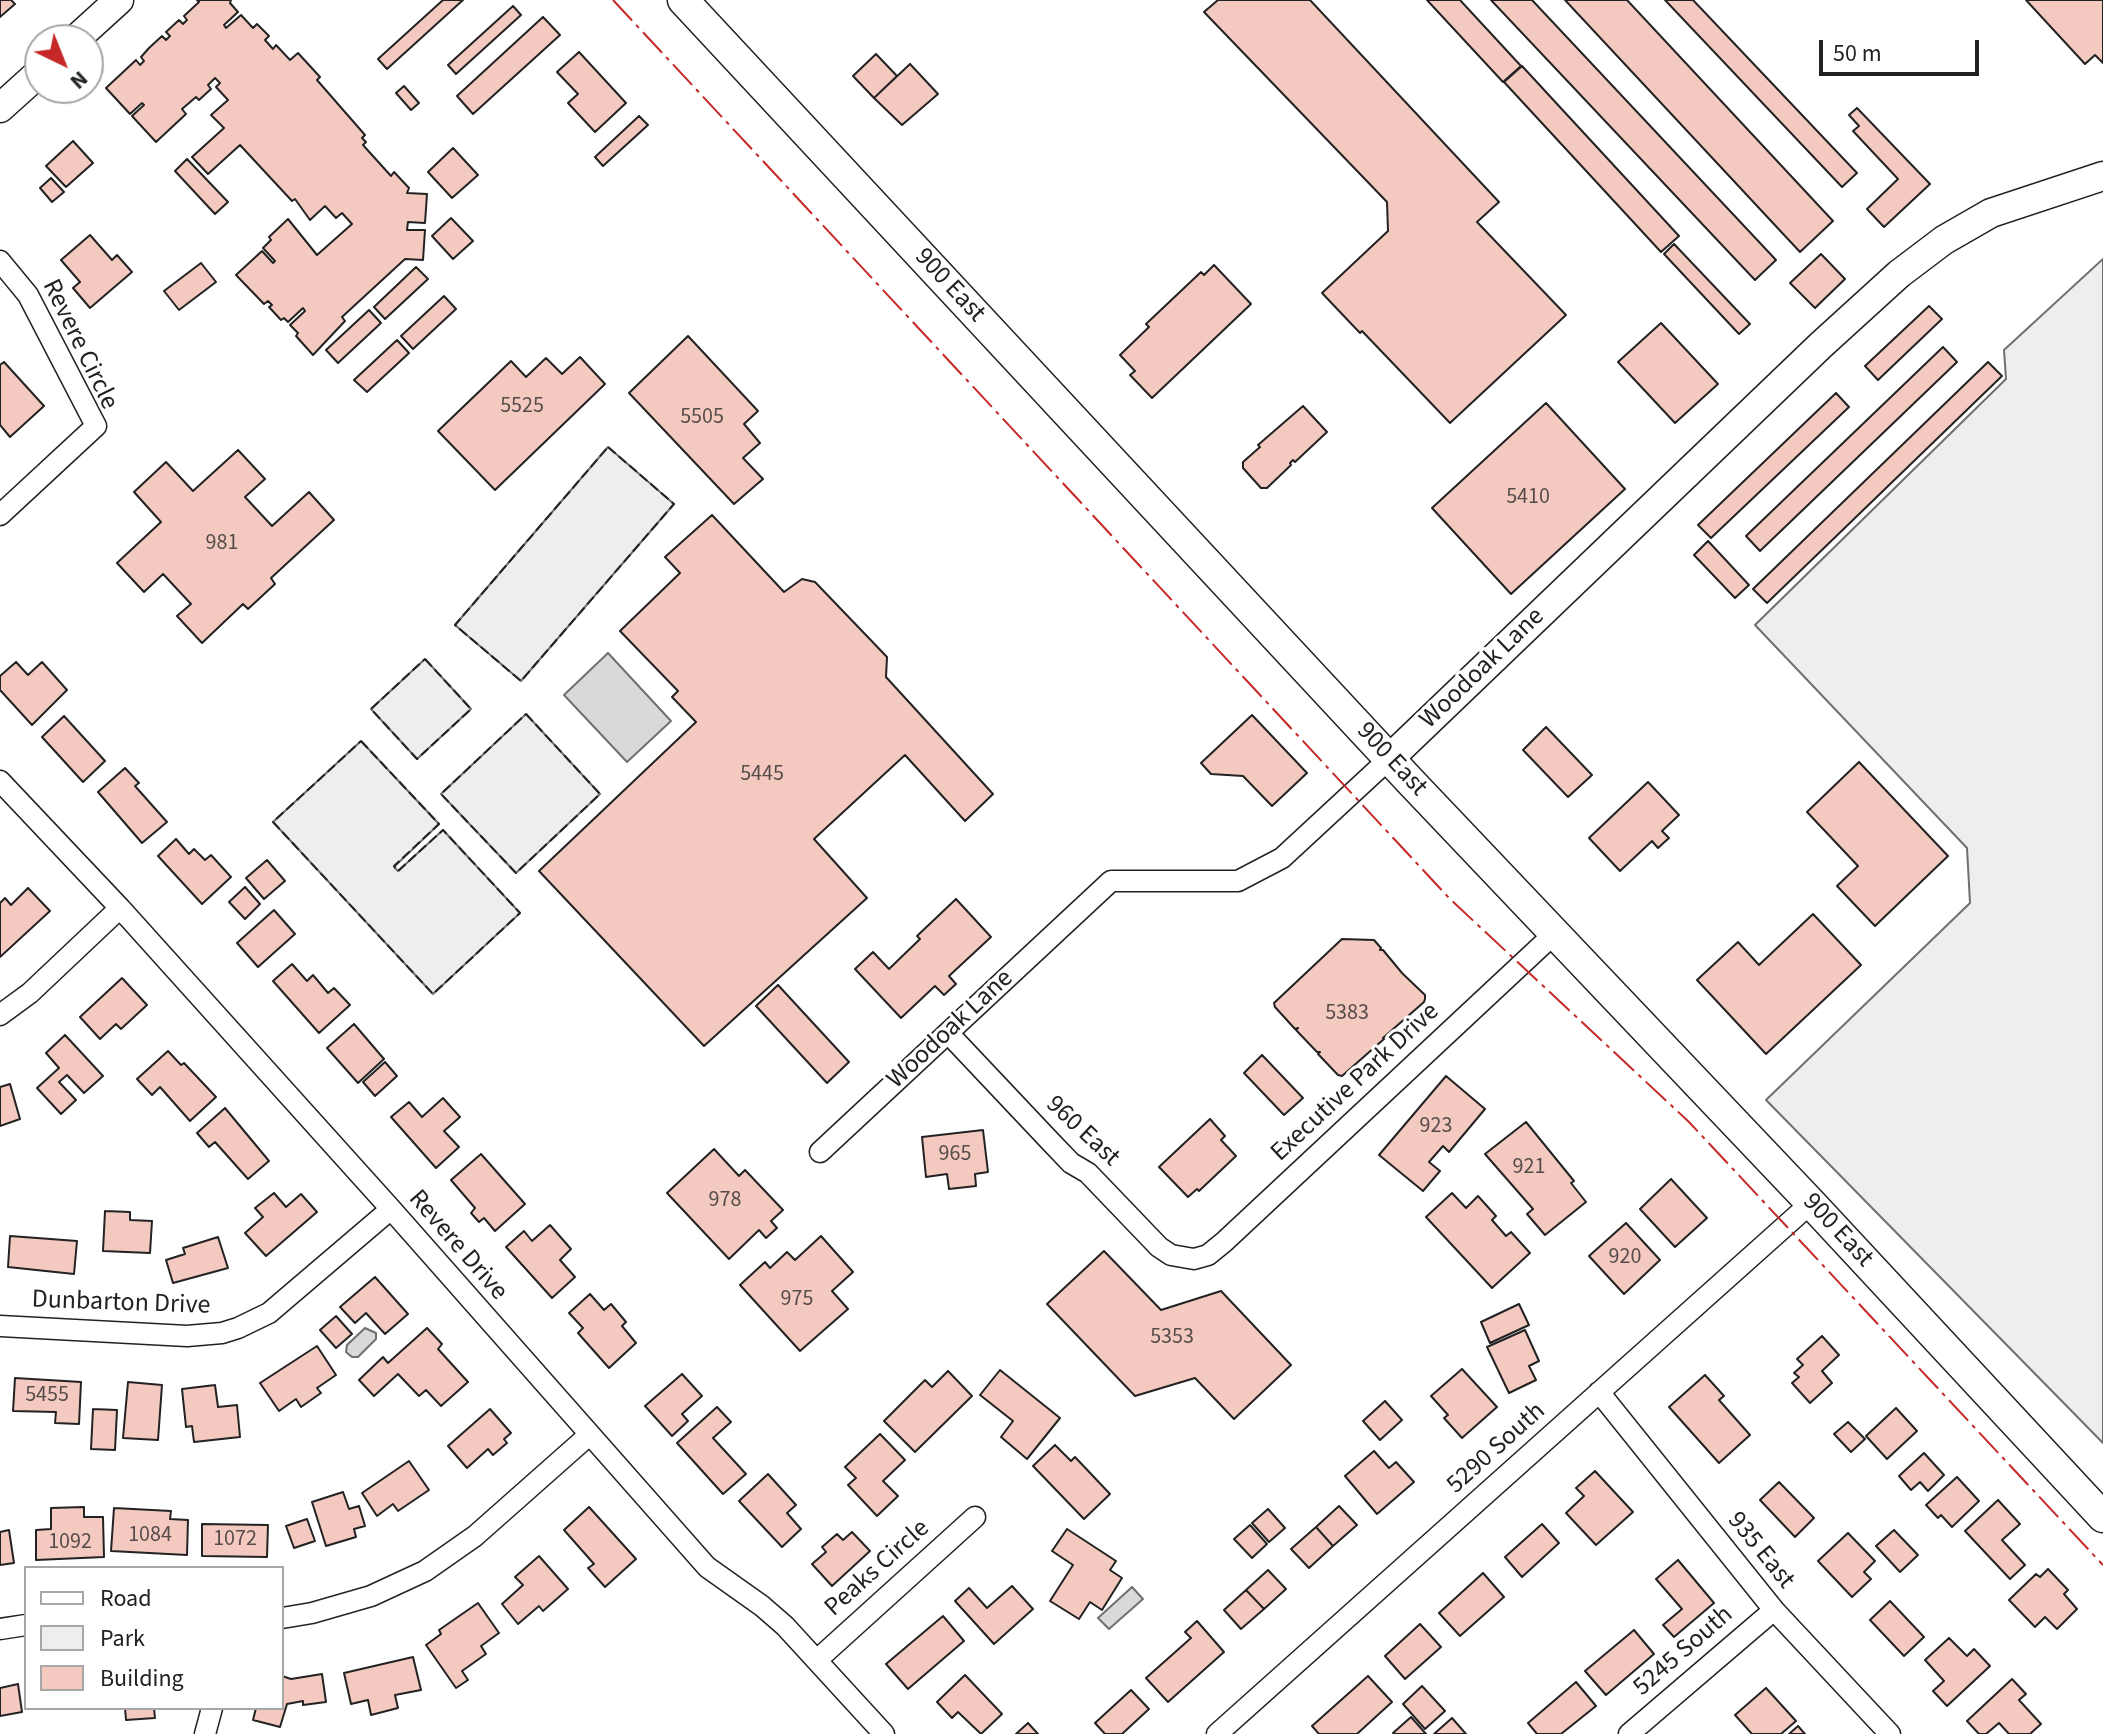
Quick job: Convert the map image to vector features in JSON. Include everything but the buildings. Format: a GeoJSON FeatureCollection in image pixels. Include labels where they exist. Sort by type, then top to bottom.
{"type":"FeatureCollection","features":[{"type":"Feature","properties":{"kind":"main road","name":"900 East"},"geometry":{"type":"LineString","coordinates":[[683,0],[1389,759],[1811,1203],[2103,1517]]}},
{"type":"Feature","properties":{"kind":"street"},"geometry":{"type":"LineString","coordinates":[[93,24],[119,0]]}},
{"type":"Feature","properties":{"kind":"street"},"geometry":{"type":"LineString","coordinates":[[0,108],[24,86]]}},
{"type":"Feature","properties":{"kind":"street","name":"Woodoak Lane"},"geometry":{"type":"LineString","coordinates":[[820,1152],[1111,881],[1238,881],[1282,858],[1899,274],[1944,240],[1991,213],[2103,176]]}},
{"type":"Feature","properties":{"kind":"street","name":"Revere Circle"},"geometry":{"type":"LineString","coordinates":[[0,261],[28,295],[96,426],[0,515]]}},
{"type":"Feature","properties":{"kind":"street","name":"Revere Drive"},"geometry":{"type":"LineString","coordinates":[[0,781],[120,908],[391,1209],[588,1436],[707,1567],[774,1616],[884,1734]]}},
{"type":"Feature","properties":{"kind":"street"},"geometry":{"type":"LineString","coordinates":[[0,1015],[30,993],[120,908]]}},
{"type":"Feature","properties":{"kind":"street","name":"Executive Park Drive"},"geometry":{"type":"LineString","coordinates":[[1187,1259],[1208,1255],[1224,1242],[1555,933]]}},
{"type":"Feature","properties":{"kind":"street","name":"960 East"},"geometry":{"type":"LineString","coordinates":[[948,1033],[1071,1163],[1088,1173],[1159,1247],[1171,1255],[1187,1259]]}},
{"type":"Feature","properties":{"kind":"street","name":"5290 South"},"geometry":{"type":"LineString","coordinates":[[1217,1734],[1811,1203]]}},
{"type":"Feature","properties":{"kind":"street","name":"Dunbarton Drive"},"geometry":{"type":"LineString","coordinates":[[0,1326],[187,1336],[238,1328],[269,1313],[391,1209]]}},
{"type":"Feature","properties":{"kind":"street","name":"935 East"},"geometry":{"type":"LineString","coordinates":[[1599,1392],[1774,1610],[1890,1734]]}},
{"type":"Feature","properties":{"kind":"street"},"geometry":{"type":"LineString","coordinates":[[284,1618],[356,1601],[425,1571],[475,1536],[588,1436]]}},
{"type":"Feature","properties":{"kind":"street","name":"Peaks Circle"},"geometry":{"type":"LineString","coordinates":[[817,1660],[975,1517]]}},
{"type":"Feature","properties":{"kind":"street","name":"5245 South"},"geometry":{"type":"LineString","coordinates":[[1629,1734],[1774,1610]]}},
{"type":"Feature","properties":{"kind":"street"},"geometry":{"type":"LineString","coordinates":[[0,1629],[24,1625]]}},
{"type":"Feature","properties":{"kind":"street"},"geometry":{"type":"LineString","coordinates":[[205,1734],[211,1710]]}},
{"type":"Feature","properties":{"kind":"green space"},"geometry":{"type":"Polygon","coordinates":[[[2103,259],[2103,1443],[1766,1100],[1970,903],[1967,848],[1755,625],[2006,379],[2004,350],[2103,259]]]}},
{"type":"Feature","properties":{"kind":"green space"},"geometry":{"type":"Polygon","coordinates":[[[608,447],[674,504],[521,681],[455,625],[608,447]]]}},
{"type":"Feature","properties":{"kind":"green space"},"geometry":{"type":"Polygon","coordinates":[[[425,659],[471,709],[417,759],[371,709],[425,659]]]}},
{"type":"Feature","properties":{"kind":"green space"},"geometry":{"type":"Polygon","coordinates":[[[526,714],[600,794],[516,873],[441,794],[526,714]]]}},
{"type":"Feature","properties":{"kind":"green space"},"geometry":{"type":"Polygon","coordinates":[[[361,741],[439,824],[394,867],[398,871],[443,830],[520,913],[433,994],[273,822],[361,741]]]}},
{"type":"Feature","properties":{"kind":"shaded area"},"geometry":{"type":"Polygon","coordinates":[[[608,653],[671,721],[627,762],[564,695],[608,653]]]}},
{"type":"Feature","properties":{"kind":"shaded area"},"geometry":{"type":"Polygon","coordinates":[[[365,1328],[376,1333],[376,1339],[358,1357],[352,1357],[346,1352],[347,1345],[365,1328]]]}},
{"type":"Feature","properties":{"kind":"shaded area"},"geometry":{"type":"Polygon","coordinates":[[[1132,1587],[1143,1599],[1109,1629],[1098,1618],[1132,1587]]]}},
{"type":"Feature","properties":{"kind":"fence"},"geometry":{"type":"LineString","coordinates":[[608,447],[674,504],[521,681],[455,625],[608,447]]}},
{"type":"Feature","properties":{"kind":"fence"},"geometry":{"type":"LineString","coordinates":[[425,659],[471,709],[417,759],[371,709],[425,659]]}},
{"type":"Feature","properties":{"kind":"fence"},"geometry":{"type":"LineString","coordinates":[[526,714],[600,794],[516,873],[441,794],[526,714]]}},
{"type":"Feature","properties":{"kind":"fence"},"geometry":{"type":"LineString","coordinates":[[361,741],[439,824],[394,866],[398,871],[443,830],[520,913],[433,994],[273,822],[361,741]]}},
{"type":"Feature","properties":{"kind":"power"},"geometry":{"type":"LineString","coordinates":[[613,0],[1450,899],[1689,1122],[2103,1565]]}}]}
